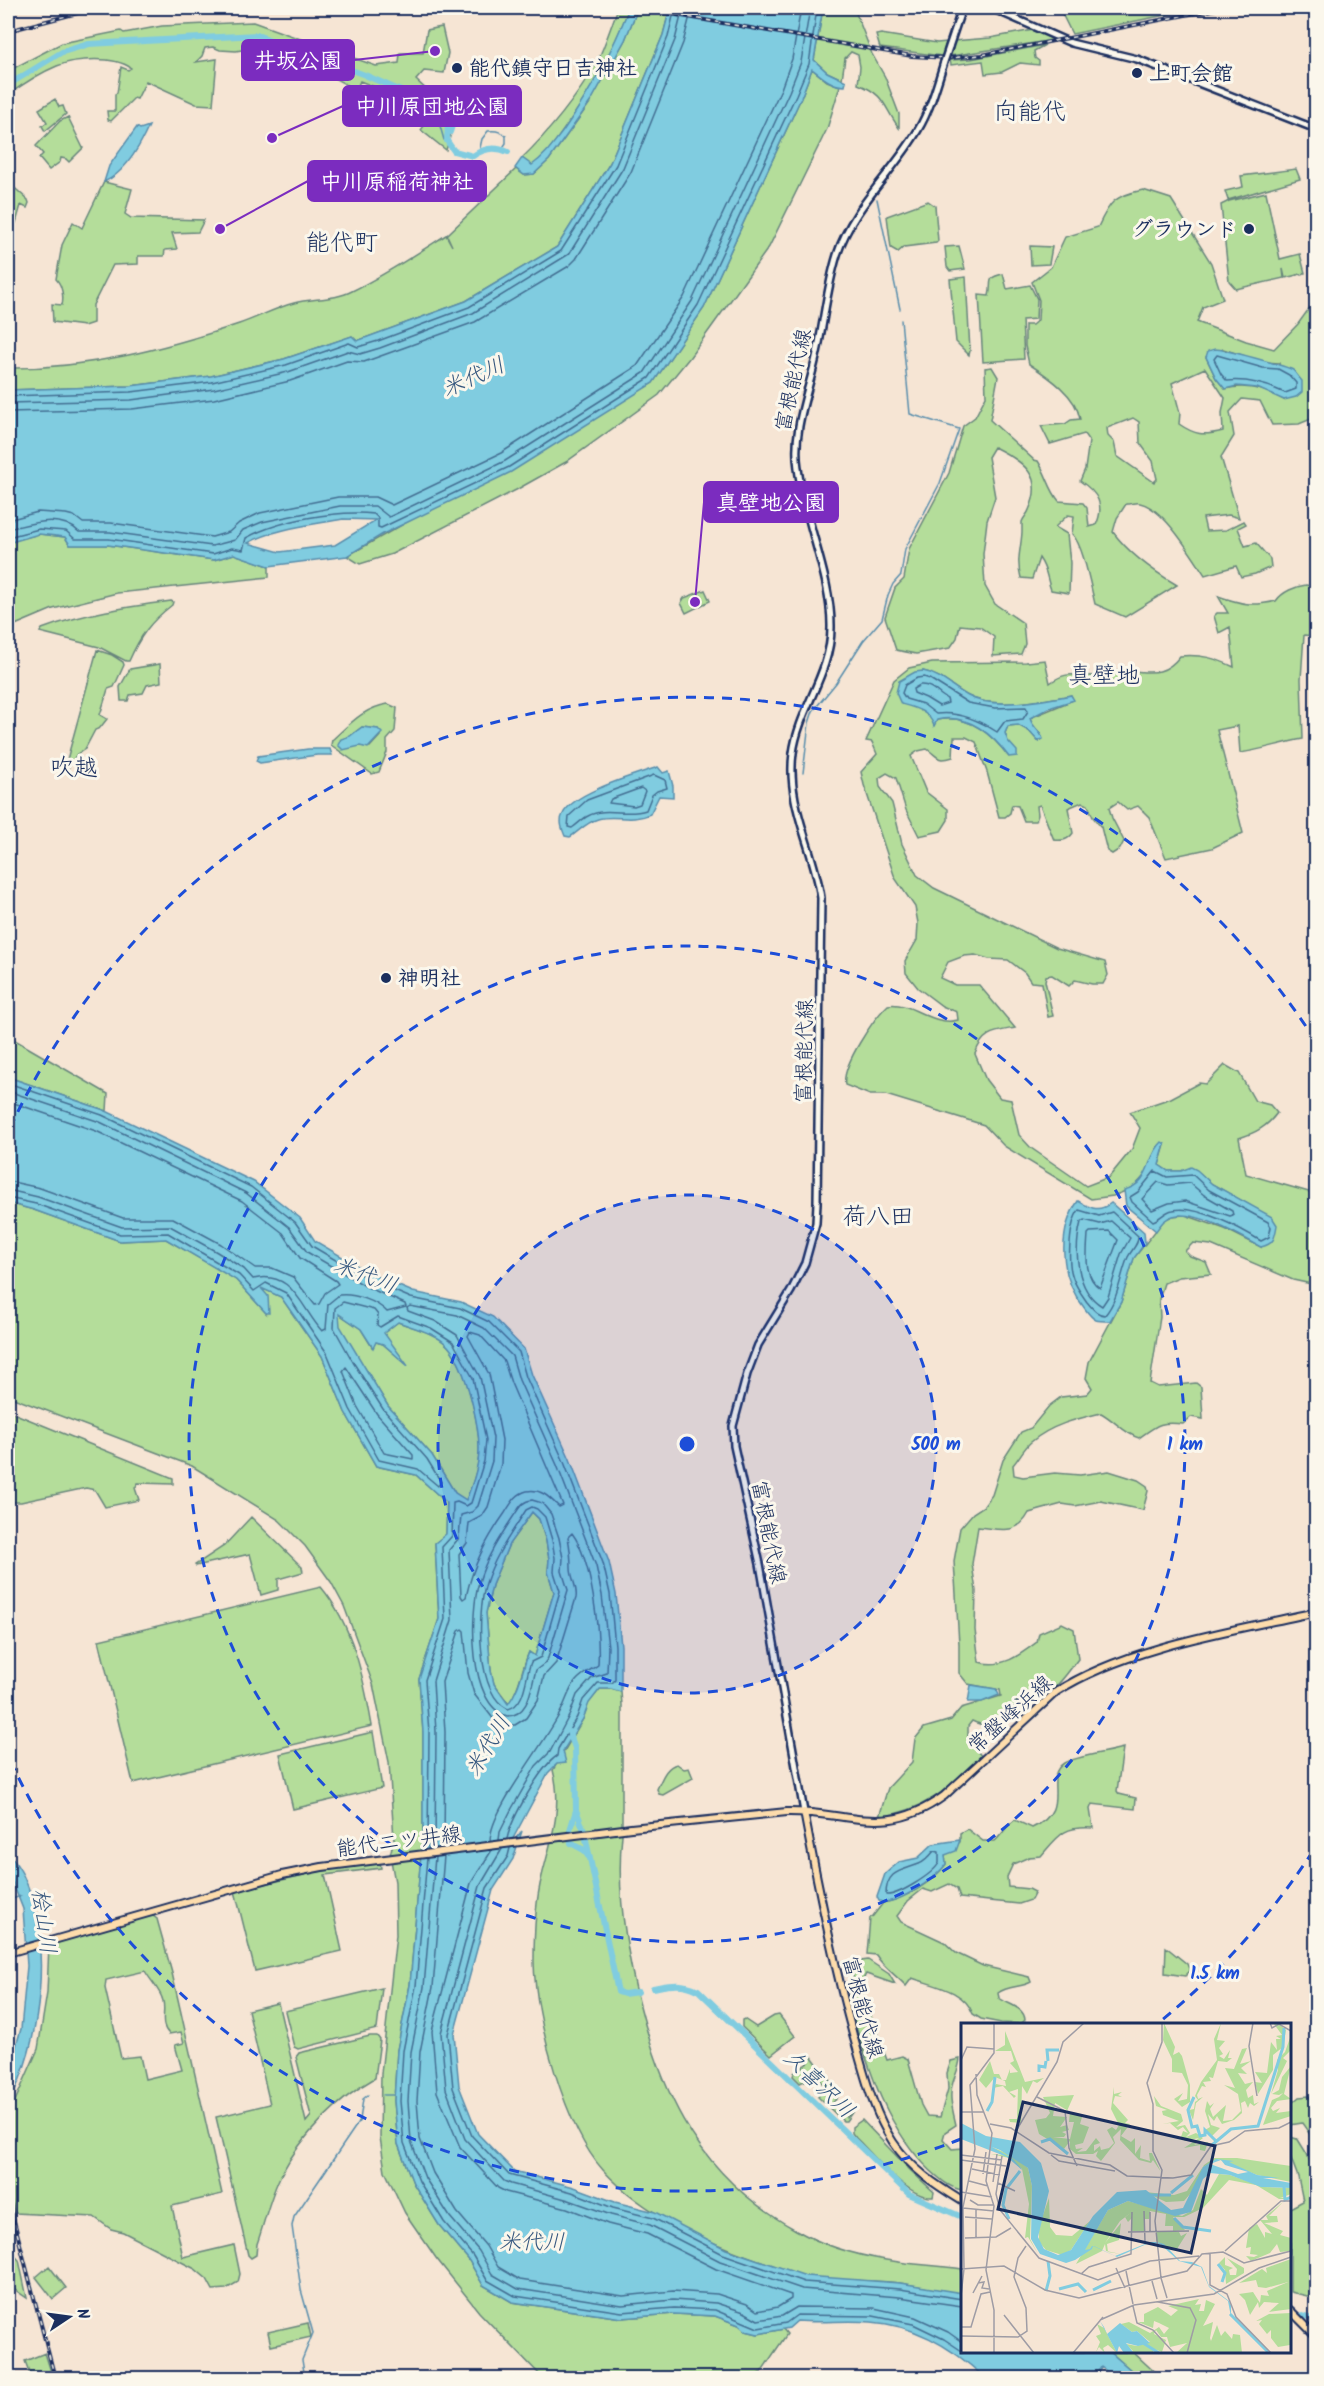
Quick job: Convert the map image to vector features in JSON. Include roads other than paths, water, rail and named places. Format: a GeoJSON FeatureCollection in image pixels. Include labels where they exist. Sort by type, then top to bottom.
{"type":"FeatureCollection","features":[{"type":"Feature","properties":{"kind":"main road","name":"富根能代線"},"geometry":{"type":"LineString","coordinates":[[961,2200],[926,2178],[908,2161],[894,2144],[870,2095],[836,1975],[823,1917],[760,1564],[733,1436],[733,1426],[747,1374],[758,1346],[799,1277],[811,1245],[816,1223],[822,898],[818,874],[795,804],[792,773],[800,721],[824,666],[831,629],[827,592],[803,499],[795,443],[817,353],[830,281],[843,238],[871,194],[918,131],[962,8]]}},
{"type":"Feature","properties":{"kind":"main road"},"geometry":{"type":"LineString","coordinates":[[991,8],[1071,43],[1137,59],[1317,129]]}},
{"type":"Feature","properties":{"kind":"main road","name":"常盤峰浜線"},"geometry":{"type":"LineString","coordinates":[[804,1812],[882,1821],[913,1814],[944,1796],[1056,1692],[1070,1683],[1156,1650],[1317,1611]]}},
{"type":"Feature","properties":{"kind":"main road","name":"能代二ツ井線"},"geometry":{"type":"LineString","coordinates":[[8,1953],[282,1875],[622,1829],[804,1812]]}},
{"type":"Feature","properties":{"kind":"main road"},"geometry":{"type":"LineString","coordinates":[[1291,2312],[1317,2336]]}},
{"type":"Feature","properties":{"kind":"water"},"geometry":{"type":"Polygon","coordinates":[[[629,8],[638,8],[625,40],[591,101],[549,160],[534,174],[524,175],[515,168],[522,158],[532,165],[549,150],[563,131],[600,71],[629,8]]]}},
{"type":"Feature","properties":{"kind":"water","name":"米代川"},"geometry":{"type":"Polygon","coordinates":[[[670,8],[823,8],[814,60],[827,72],[846,81],[845,86],[836,84],[812,69],[801,98],[704,308],[653,383],[511,472],[383,534],[347,556],[269,566],[234,554],[214,560],[108,545],[70,545],[65,537],[39,534],[8,543],[8,390],[130,386],[211,376],[284,359],[352,336],[357,341],[466,301],[557,247],[610,163],[663,35],[670,8]],[[343,519],[306,525],[282,530],[248,543],[280,552],[335,545],[376,520],[343,519]]]}},
{"type":"Feature","properties":{"kind":"water"},"geometry":{"type":"Polygon","coordinates":[[[149,126],[125,166],[104,182],[109,166],[137,127],[140,129],[149,126]]]}},
{"type":"Feature","properties":{"kind":"water"},"geometry":{"type":"Polygon","coordinates":[[[1215,349],[1293,370],[1302,381],[1302,392],[1296,397],[1284,400],[1257,388],[1237,386],[1225,389],[1216,378],[1206,357],[1208,351],[1215,349]]]}},
{"type":"Feature","properties":{"kind":"water"},"geometry":{"type":"Polygon","coordinates":[[[923,671],[935,675],[978,700],[1019,703],[1071,695],[1074,700],[1049,708],[1030,718],[1043,739],[1038,741],[1029,731],[1018,725],[1008,726],[1005,733],[1008,741],[1017,751],[1017,756],[1009,757],[987,733],[978,727],[959,720],[948,719],[937,720],[934,726],[925,714],[901,704],[896,693],[899,681],[915,672],[923,671]]]}},
{"type":"Feature","properties":{"kind":"water"},"geometry":{"type":"Polygon","coordinates":[[[362,727],[378,729],[382,733],[368,748],[360,746],[343,750],[338,745],[341,739],[350,736],[362,727]]]}},
{"type":"Feature","properties":{"kind":"water"},"geometry":{"type":"Polygon","coordinates":[[[308,749],[330,749],[332,755],[260,763],[256,761],[258,756],[308,749]]]}},
{"type":"Feature","properties":{"kind":"water"},"geometry":{"type":"Polygon","coordinates":[[[658,767],[663,773],[669,771],[673,797],[659,796],[650,814],[643,817],[598,819],[570,837],[565,836],[561,819],[569,806],[579,798],[606,785],[658,767]]]}},
{"type":"Feature","properties":{"kind":"water","name":"米代川"},"geometry":{"type":"Polygon","coordinates":[[[8,1077],[104,1110],[254,1182],[300,1218],[315,1241],[373,1275],[413,1292],[461,1302],[493,1317],[524,1349],[532,1375],[570,1459],[609,1562],[616,1594],[621,1646],[621,1692],[600,1689],[589,1703],[583,1719],[563,1751],[566,1763],[557,1764],[548,1773],[509,1846],[522,1831],[513,1859],[493,1890],[454,2034],[459,2086],[478,2134],[514,2171],[655,2212],[726,2249],[806,2276],[900,2283],[961,2293],[961,2353],[1111,2353],[1140,2378],[1116,2378],[1101,2367],[1094,2378],[985,2378],[960,2357],[933,2340],[919,2333],[888,2324],[862,2321],[797,2321],[789,2328],[758,2334],[746,2331],[739,2325],[715,2316],[674,2314],[622,2318],[512,2302],[483,2285],[468,2259],[439,2225],[413,2183],[398,2144],[394,2101],[397,2050],[410,1985],[423,1831],[423,1732],[419,1679],[439,1619],[435,1543],[446,1534],[447,1503],[416,1475],[376,1466],[345,1412],[322,1356],[281,1297],[261,1288],[268,1296],[269,1313],[266,1313],[236,1280],[166,1239],[120,1241],[8,1203],[8,1077]],[[339,1314],[340,1326],[388,1406],[432,1455],[455,1493],[466,1500],[477,1466],[478,1434],[467,1384],[455,1356],[443,1341],[424,1331],[398,1322],[384,1333],[408,1366],[383,1344],[376,1342],[373,1348],[361,1329],[339,1314]],[[532,1512],[509,1544],[492,1585],[486,1613],[494,1684],[508,1704],[518,1686],[529,1652],[535,1656],[554,1592],[548,1572],[549,1559],[546,1541],[539,1519],[532,1512]]]}},
{"type":"Feature","properties":{"kind":"water"},"geometry":{"type":"Polygon","coordinates":[[[1162,1142],[1165,1144],[1159,1165],[1168,1171],[1181,1171],[1191,1167],[1212,1184],[1272,1217],[1277,1225],[1271,1242],[1261,1247],[1206,1220],[1183,1215],[1168,1218],[1156,1231],[1126,1206],[1124,1190],[1133,1187],[1144,1176],[1153,1155],[1162,1142]]]}},
{"type":"Feature","properties":{"kind":"water"},"geometry":{"type":"Polygon","coordinates":[[[1078,1201],[1098,1209],[1111,1203],[1144,1232],[1145,1243],[1134,1258],[1121,1302],[1110,1321],[1096,1320],[1088,1313],[1075,1294],[1066,1268],[1064,1240],[1071,1213],[1078,1201]]]}},
{"type":"Feature","properties":{"kind":"water"},"geometry":{"type":"Polygon","coordinates":[[[971,1685],[996,1689],[999,1695],[982,1702],[968,1702],[971,1685]]]}},
{"type":"Feature","properties":{"kind":"water"},"geometry":{"type":"Polygon","coordinates":[[[960,1840],[956,1851],[945,1855],[946,1864],[934,1877],[905,1896],[886,1902],[879,1901],[877,1897],[885,1874],[899,1862],[918,1858],[933,1844],[960,1840]]]}},
{"type":"Feature","properties":{"kind":"water"},"geometry":{"type":"Polygon","coordinates":[[[8,1852],[23,1875],[32,1900],[38,1929],[40,1991],[29,2052],[20,2080],[8,2104],[8,2073],[21,2029],[27,1966],[23,1909],[8,1871],[8,1852]]]}},
{"type":"Feature","properties":{"kind":"waterway"},"geometry":{"type":"LineString","coordinates":[[8,85],[62,52],[89,44],[257,35],[365,75],[419,99],[445,114],[448,123],[447,141],[454,151],[473,156],[490,149],[508,152]]}},
{"type":"Feature","properties":{"kind":"waterway"},"geometry":{"type":"LineString","coordinates":[[445,114],[456,113],[450,132]]}},
{"type":"Feature","properties":{"kind":"waterway"},"geometry":{"type":"LineString","coordinates":[[447,119],[440,126],[444,140],[447,141]]}},
{"type":"Feature","properties":{"kind":"waterway"},"geometry":{"type":"LineString","coordinates":[[479,152],[482,139],[488,131],[498,131],[506,136],[506,143],[502,149]]}},
{"type":"Feature","properties":{"kind":"waterway"},"geometry":{"type":"LineString","coordinates":[[877,199],[900,309]]}},
{"type":"Feature","properties":{"kind":"waterway"},"geometry":{"type":"LineString","coordinates":[[803,773],[809,723],[813,711],[836,683],[863,641],[882,619],[888,595],[893,584],[901,575],[905,549],[940,483],[959,429],[910,414],[901,320]]}},
{"type":"Feature","properties":{"kind":"waterway","name":"久喜沢川"},"geometry":{"type":"LineString","coordinates":[[569,1732],[575,1748],[576,1810],[584,1830],[618,1992],[624,1994],[638,1992]]}},
{"type":"Feature","properties":{"kind":"waterway"},"geometry":{"type":"LineString","coordinates":[[576,1810],[570,1830],[571,1843],[584,1850],[588,1856]]}},
{"type":"Feature","properties":{"kind":"waterway","name":"桧山川"},"geometry":{"type":"LineString","coordinates":[[12,1899],[21,1896]]}},
{"type":"Feature","properties":{"kind":"waterway","name":"久喜沢川"},"geometry":{"type":"LineString","coordinates":[[653,1988],[681,1985],[698,1990],[909,2194],[961,2217]]}},
{"type":"Feature","properties":{"kind":"waterway"},"geometry":{"type":"LineString","coordinates":[[305,2378],[302,2360],[313,2333],[301,2290],[292,2226],[294,2217],[360,2120],[363,2099],[368,2095]]}},
{"type":"Feature","properties":{"kind":"waterway"},"geometry":{"type":"LineString","coordinates":[[383,2095],[394,2095]]}},
{"type":"Feature","properties":{"kind":"waterway","name":"久喜沢川"},"geometry":{"type":"LineString","coordinates":[[1291,2319],[1303,2315],[1316,2319]]}},
{"type":"Feature","properties":{"kind":"railway"},"geometry":{"type":"LineString","coordinates":[[8,31],[97,8]]}},
{"type":"Feature","properties":{"kind":"railway"},"geometry":{"type":"LineString","coordinates":[[636,8],[912,56],[949,58],[982,55],[1221,8]]}},
{"type":"Feature","properties":{"kind":"railway"},"geometry":{"type":"LineString","coordinates":[[8,2198],[55,2378]]}},
{"type":"Feature","properties":{"kind":"place","name":"井坂公園"},"geometry":{"type":"Point","coordinates":[435,51]}},
{"type":"Feature","properties":{"kind":"place","name":"能代鎮守日吉神社"},"geometry":{"type":"Point","coordinates":[457,68]}},
{"type":"Feature","properties":{"kind":"place","name":"上町会館"},"geometry":{"type":"Point","coordinates":[1137,73]}},
{"type":"Feature","properties":{"kind":"place","name":"中川原団地公園"},"geometry":{"type":"Point","coordinates":[272,138]}},
{"type":"Feature","properties":{"kind":"place","name":"中川原稲荷神社"},"geometry":{"type":"Point","coordinates":[220,229]}},
{"type":"Feature","properties":{"kind":"place","name":"グラウンド"},"geometry":{"type":"Point","coordinates":[1249,229]}},
{"type":"Feature","properties":{"kind":"place","name":"真壁地公園"},"geometry":{"type":"Point","coordinates":[695,602]}},
{"type":"Feature","properties":{"kind":"place","name":"神明社"},"geometry":{"type":"Point","coordinates":[386,978]}},
{"type":"Feature","properties":{"kind":"district","name":"向能代"},"geometry":{"type":"Point","coordinates":[1030,111]}},
{"type":"Feature","properties":{"kind":"district","name":"能代町"},"geometry":{"type":"Point","coordinates":[342,242]}},
{"type":"Feature","properties":{"kind":"district","name":"真壁地"},"geometry":{"type":"Point","coordinates":[1104,675]}},
{"type":"Feature","properties":{"kind":"district","name":"吹越"},"geometry":{"type":"Point","coordinates":[74,767]}},
{"type":"Feature","properties":{"kind":"district","name":"荷八田"},"geometry":{"type":"Point","coordinates":[878,1216]}}]}
